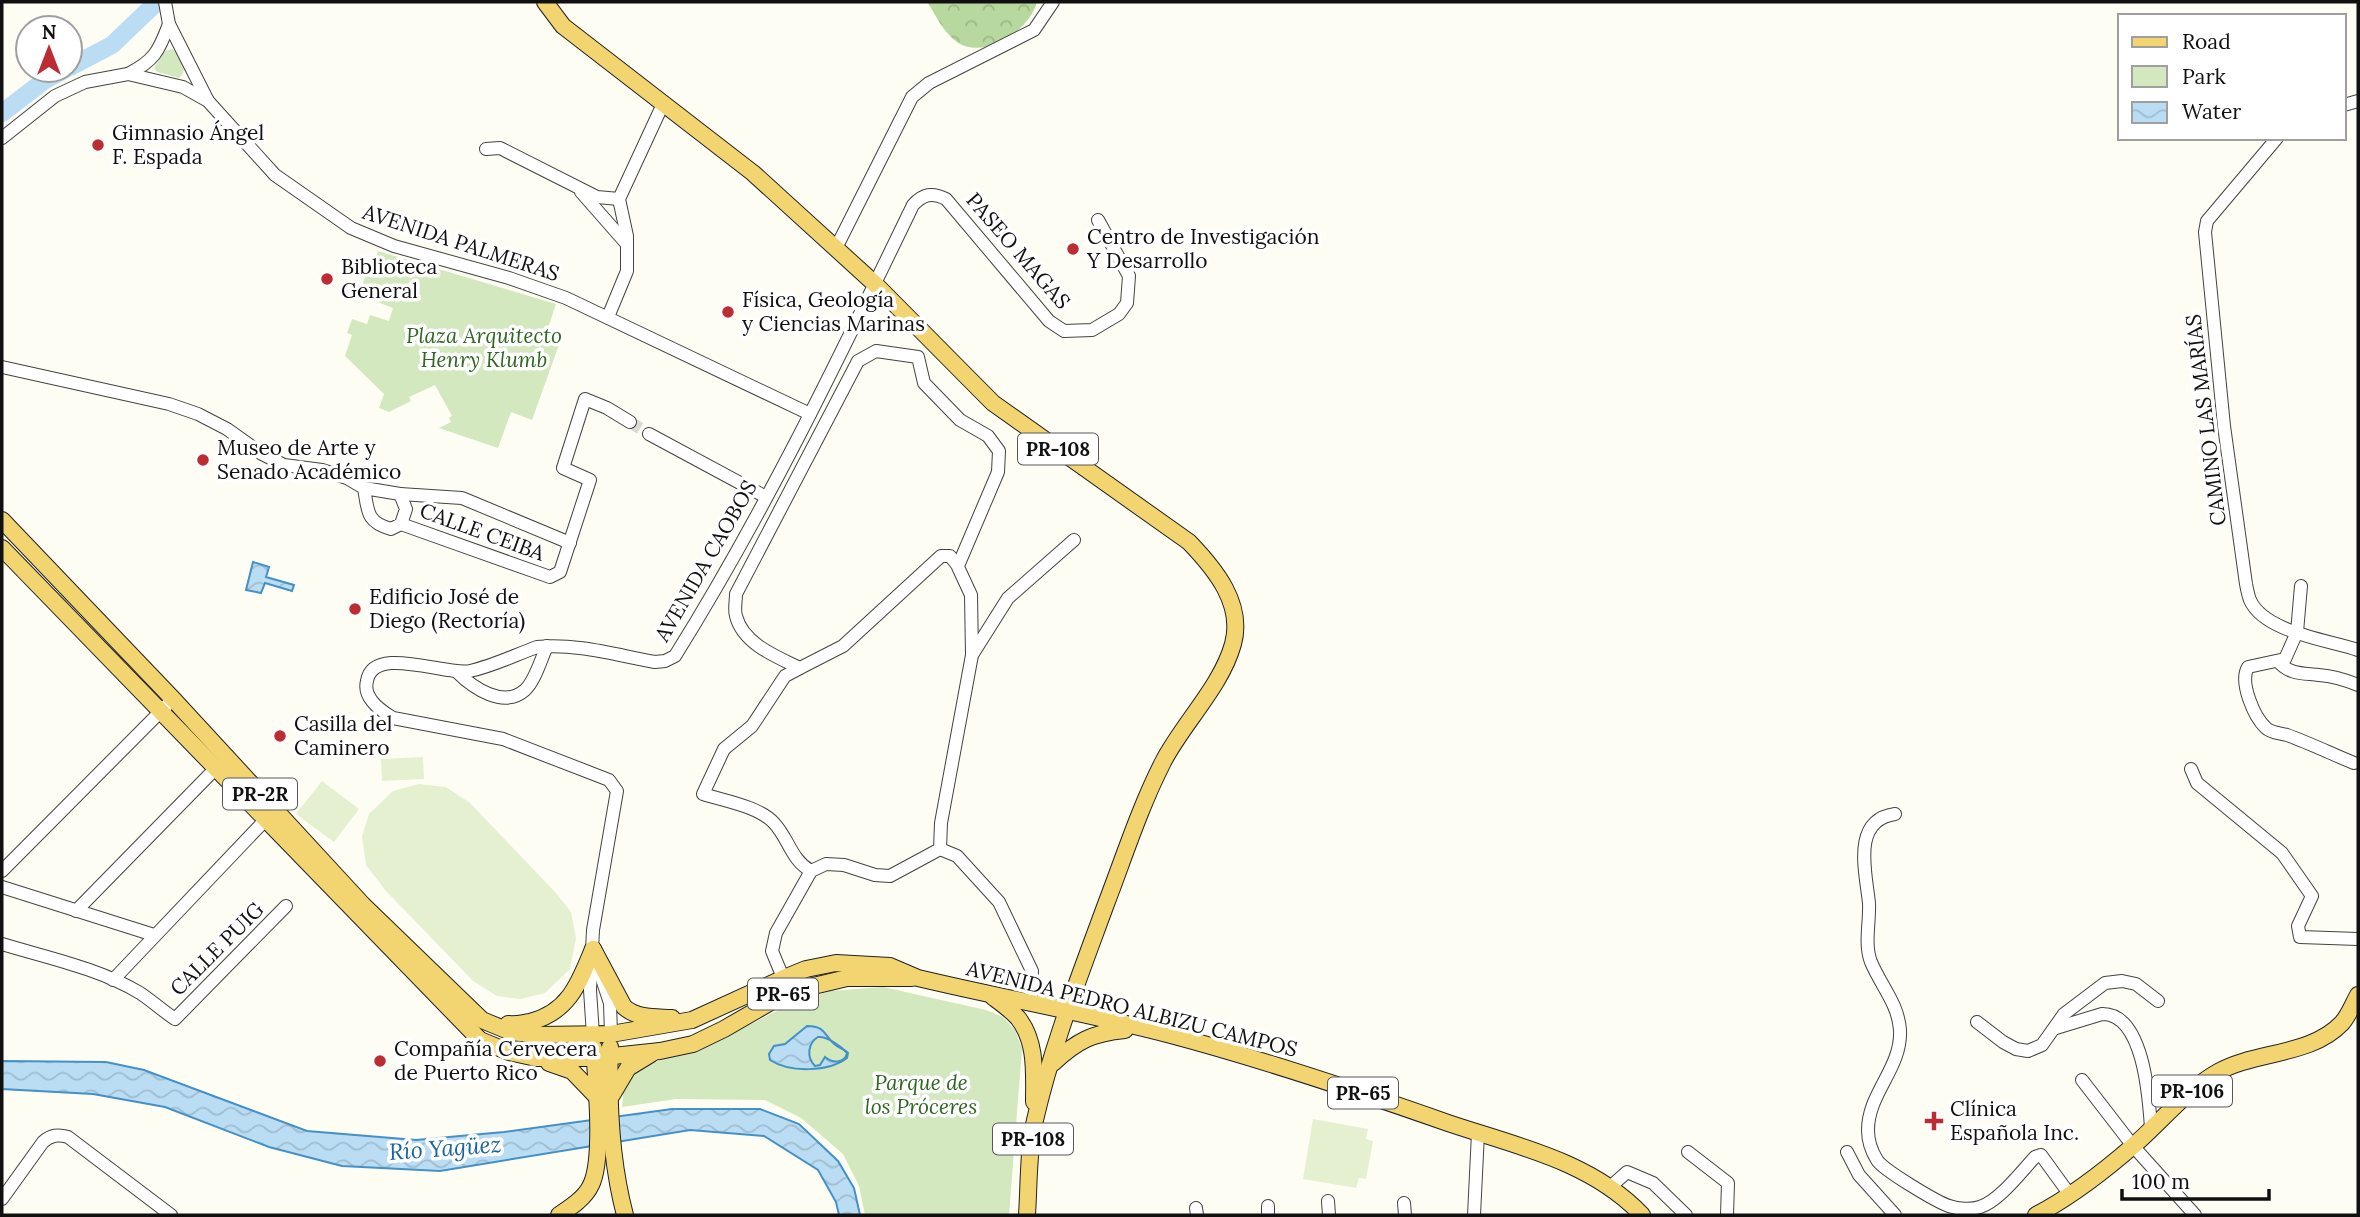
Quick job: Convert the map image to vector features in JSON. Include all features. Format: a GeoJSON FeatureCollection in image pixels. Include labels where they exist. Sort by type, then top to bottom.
{"type":"FeatureCollection","features":[{"type":"Feature","properties":{"kind":"main road","name":"PR-108"},"geometry":{"type":"LineString","coordinates":[[545,2],[563,26],[752,173],[836,248],[993,403],[1189,542],[1212,566],[1230,597],[1235,621],[1233,644],[1213,686],[1164,760],[1137,822],[1066,1012],[1034,1122],[1027,1215]]}},
{"type":"Feature","properties":{"kind":"main road","name":"PR-2R"},"geometry":{"type":"LineString","coordinates":[[2,520],[173,699],[270,816],[480,1040],[509,1052],[537,1058],[602,1058]]}},
{"type":"Feature","properties":{"kind":"main road","name":"PR-2R"},"geometry":{"type":"LineString","coordinates":[[2,548],[215,769],[270,816],[482,1020],[511,1032],[593,1035]]}},
{"type":"Feature","properties":{"kind":"main road"},"geometry":{"type":"LineString","coordinates":[[64,586],[68,605],[95,635],[95,646]]}},
{"type":"Feature","properties":{"kind":"main road"},"geometry":{"type":"LineString","coordinates":[[593,949],[624,1007],[630,1012],[646,1017],[692,1020]]}},
{"type":"Feature","properties":{"kind":"main road"},"geometry":{"type":"LineString","coordinates":[[482,1020],[515,1025],[540,1019],[563,1006],[577,988],[593,949]]}},
{"type":"Feature","properties":{"kind":"main road","name":"AVENIDA PEDRO ALBIZU CAMPOS"},"geometry":{"type":"LineString","coordinates":[[602,1058],[693,1044],[714,1034],[806,970],[836,963],[890,967],[918,978],[1141,1028],[1299,1071],[1529,1149],[1581,1170],[1631,1204],[1642,1215]]}},
{"type":"Feature","properties":{"kind":"main road","name":"AVENIDA PEDRO ALBIZU CAMPOS"},"geometry":{"type":"LineString","coordinates":[[593,1035],[692,1020],[786,985]]}},
{"type":"Feature","properties":{"kind":"main road"},"geometry":{"type":"LineString","coordinates":[[991,995],[1018,1018],[1030,1040],[1034,1064],[1034,1122]]}},
{"type":"Feature","properties":{"kind":"main road","name":"PR-106"},"geometry":{"type":"LineString","coordinates":[[2036,1215],[2070,1195],[2133,1146],[2194,1089],[2219,1072],[2308,1043],[2333,1031],[2344,1021],[2358,995]]}},
{"type":"Feature","properties":{"kind":"main road"},"geometry":{"type":"LineString","coordinates":[[1051,1065],[1070,1047],[1086,1038],[1104,1032],[1141,1028]]}},
{"type":"Feature","properties":{"kind":"main road"},"geometry":{"type":"LineString","coordinates":[[602,1058],[611,1034]]}},
{"type":"Feature","properties":{"kind":"main road"},"geometry":{"type":"LineString","coordinates":[[593,1035],[602,1058],[606,1152],[625,1215]]}},
{"type":"Feature","properties":{"kind":"main road"},"geometry":{"type":"LineString","coordinates":[[604,1097],[628,1068],[643,1057],[660,1051]]}},
{"type":"Feature","properties":{"kind":"main road"},"geometry":{"type":"LineString","coordinates":[[537,1058],[572,1071],[604,1097]]}},
{"type":"Feature","properties":{"kind":"main road"},"geometry":{"type":"LineString","coordinates":[[559,1215],[590,1188],[606,1152]]}},
{"type":"Feature","properties":{"kind":"street"},"geometry":{"type":"LineString","coordinates":[[836,248],[912,97],[929,83],[1034,30],[1053,2]]}},
{"type":"Feature","properties":{"kind":"street"},"geometry":{"type":"LineString","coordinates":[[166,4],[169,24],[208,101]]}},
{"type":"Feature","properties":{"kind":"street","name":"AVENIDA PALMERAS"},"geometry":{"type":"LineString","coordinates":[[2,138],[55,96],[85,82],[128,74],[147,64],[161,47],[169,24]]}},
{"type":"Feature","properties":{"kind":"street","name":"AVENIDA PALMERAS"},"geometry":{"type":"LineString","coordinates":[[128,74],[183,87],[208,101],[275,175],[351,228],[394,246],[509,278],[566,298],[810,414]]}},
{"type":"Feature","properties":{"kind":"street"},"geometry":{"type":"LineString","coordinates":[[608,317],[627,271],[627,236],[619,199],[663,104]]}},
{"type":"Feature","properties":{"kind":"street","name":"CAMINO LAS MARÍAS"},"geometry":{"type":"LineString","coordinates":[[2275,140],[2207,221],[2205,245],[2226,439],[2249,599],[2271,623],[2358,650]]}},
{"type":"Feature","properties":{"kind":"street"},"geometry":{"type":"LineString","coordinates":[[486,149],[500,148],[597,197],[619,199]]}},
{"type":"Feature","properties":{"kind":"street"},"geometry":{"type":"LineString","coordinates":[[576,187],[625,242]]}},
{"type":"Feature","properties":{"kind":"street","name":"PASEO MAGAS"},"geometry":{"type":"LineString","coordinates":[[875,284],[913,205],[926,195],[936,194],[955,208],[1049,321],[1064,331],[1092,330],[1119,314],[1127,303],[1129,276],[1098,220]]}},
{"type":"Feature","properties":{"kind":"street","name":"AVENIDA CAOBOS"},"geometry":{"type":"LineString","coordinates":[[593,1035],[590,990],[593,930],[617,791],[609,780],[503,739],[393,718],[378,709],[368,697],[368,675],[378,665],[399,662],[457,672],[471,671],[537,647],[547,646],[566,646],[655,662],[675,656],[766,497],[875,284]]}},
{"type":"Feature","properties":{"kind":"street"},"geometry":{"type":"LineString","coordinates":[[800,668],[772,655],[744,633],[735,615],[736,594],[859,361],[876,351],[918,357],[924,383],[960,420],[988,436],[999,451],[998,472],[958,566]]}},
{"type":"Feature","properties":{"kind":"street","name":"CALLE CEIBA"},"geometry":{"type":"LineString","coordinates":[[2,367],[169,404],[227,429],[262,454],[284,465],[322,470],[347,478],[364,488],[400,494],[462,498],[570,543]]}},
{"type":"Feature","properties":{"kind":"street","name":"CALLE CEIBA"},"geometry":{"type":"LineString","coordinates":[[364,488],[369,515],[376,525],[391,529],[401,524],[551,577],[560,572],[590,480],[563,468],[585,399],[630,422]]}},
{"type":"Feature","properties":{"kind":"street"},"geometry":{"type":"LineString","coordinates":[[649,434],[766,497]]}},
{"type":"Feature","properties":{"kind":"street"},"geometry":{"type":"LineString","coordinates":[[400,494],[407,509],[401,524]]}},
{"type":"Feature","properties":{"kind":"street"},"geometry":{"type":"LineString","coordinates":[[972,655],[1008,598],[1074,540]]}},
{"type":"Feature","properties":{"kind":"street"},"geometry":{"type":"LineString","coordinates":[[811,871],[800,865],[774,823],[758,811],[703,794],[724,749],[752,726],[785,676],[843,646],[942,556],[950,556],[958,566],[971,595],[972,655],[940,823],[940,849]]}},
{"type":"Feature","properties":{"kind":"street"},"geometry":{"type":"LineString","coordinates":[[2301,586],[2297,632],[2285,659],[2251,665],[2244,676],[2245,690],[2265,727],[2354,763]]}},
{"type":"Feature","properties":{"kind":"street"},"geometry":{"type":"LineString","coordinates":[[457,672],[470,685],[487,694],[516,696],[527,689],[547,646]]}},
{"type":"Feature","properties":{"kind":"street"},"geometry":{"type":"LineString","coordinates":[[2278,661],[2283,667],[2303,675],[2326,676],[2358,685]]}},
{"type":"Feature","properties":{"kind":"street"},"geometry":{"type":"LineString","coordinates":[[2,871],[173,699]]}},
{"type":"Feature","properties":{"kind":"street"},"geometry":{"type":"LineString","coordinates":[[76,911],[215,769]]}},
{"type":"Feature","properties":{"kind":"street"},"geometry":{"type":"LineString","coordinates":[[2191,769],[2197,782],[2282,853],[2312,896],[2298,926],[2300,937],[2358,939]]}},
{"type":"Feature","properties":{"kind":"street"},"geometry":{"type":"LineString","coordinates":[[1895,814],[1883,817],[1874,824],[1868,832],[1864,849],[1864,873],[1869,905],[1869,954],[1894,1004],[1899,1028],[1899,1051],[1869,1120],[1867,1133],[1878,1162],[1938,1201],[1969,1209],[1991,1203],[2035,1157],[2041,1155],[2070,1195]]}},
{"type":"Feature","properties":{"kind":"street"},"geometry":{"type":"LineString","coordinates":[[2,944],[82,967],[113,980],[270,816]]}},
{"type":"Feature","properties":{"kind":"street"},"geometry":{"type":"LineString","coordinates":[[786,985],[772,951],[776,933],[811,871],[826,864],[844,865],[875,876],[890,876],[940,849]]}},
{"type":"Feature","properties":{"kind":"street"},"geometry":{"type":"LineString","coordinates":[[940,849],[957,856],[999,902],[1032,971],[1031,1004]]}},
{"type":"Feature","properties":{"kind":"street"},"geometry":{"type":"LineString","coordinates":[[2,887],[154,935]]}},
{"type":"Feature","properties":{"kind":"street","name":"CALLE PUIG"},"geometry":{"type":"LineString","coordinates":[[113,980],[141,994],[174,1020],[286,906]]}},
{"type":"Feature","properties":{"kind":"street","name":"AVENIDA CAOBOS"},"geometry":{"type":"LineString","coordinates":[[593,949],[610,1003],[611,1034]]}},
{"type":"Feature","properties":{"kind":"street"},"geometry":{"type":"LineString","coordinates":[[1977,1022],[2003,1042],[2023,1051],[2032,1050],[2042,1045],[2064,1014],[2109,981],[2136,984],[2158,1001]]}},
{"type":"Feature","properties":{"kind":"street"},"geometry":{"type":"LineString","coordinates":[[2056,1028],[2102,1014],[2110,1014],[2119,1020],[2137,1044],[2148,1087],[2151,1128]]}},
{"type":"Feature","properties":{"kind":"street"},"geometry":{"type":"LineString","coordinates":[[2082,1080],[2133,1146],[2195,1215]]}},
{"type":"Feature","properties":{"kind":"street"},"geometry":{"type":"LineString","coordinates":[[1474,1215],[1478,1133]]}},
{"type":"Feature","properties":{"kind":"street"},"geometry":{"type":"LineString","coordinates":[[2,1199],[43,1142],[56,1135],[68,1137],[171,1215]]}},
{"type":"Feature","properties":{"kind":"street"},"geometry":{"type":"LineString","coordinates":[[1688,1152],[1728,1184],[1727,1215]]}},
{"type":"Feature","properties":{"kind":"street"},"geometry":{"type":"LineString","coordinates":[[1847,1152],[1859,1175],[1895,1215]]}},
{"type":"Feature","properties":{"kind":"street"},"geometry":{"type":"LineString","coordinates":[[1609,1188],[1627,1172],[1653,1182],[1686,1215]]}},
{"type":"Feature","properties":{"kind":"street"},"geometry":{"type":"LineString","coordinates":[[1328,1200],[1329,1215]]}},
{"type":"Feature","properties":{"kind":"green space"},"geometry":{"type":"Polygon","coordinates":[[[927,2],[1037,2],[1033,13],[1016,32],[1004,40],[980,48],[968,47],[952,38],[927,2]]]}},
{"type":"Feature","properties":{"kind":"green space"},"geometry":{"type":"Polygon","coordinates":[[[172,49],[179,55],[184,66],[179,78],[157,72],[154,68],[165,51],[172,49]]]}},
{"type":"Feature","properties":{"kind":"green space","name":"Plaza Arquitecto Henry Klumb"},"geometry":{"type":"Polygon","coordinates":[[[378,251],[556,304],[545,337],[560,342],[532,420],[511,412],[498,448],[439,428],[451,422],[449,418],[452,416],[435,385],[409,397],[411,401],[389,412],[379,408],[384,394],[345,356],[352,335],[347,333],[352,319],[367,324],[370,315],[389,321],[393,308],[375,301],[378,291],[362,286],[367,270],[371,271],[378,251]]]}},
{"type":"Feature","properties":{"kind":"green space"},"geometry":{"type":"Polygon","coordinates":[[[423,757],[424,779],[382,781],[381,759],[423,757]]]}},
{"type":"Feature","properties":{"kind":"green space"},"geometry":{"type":"Polygon","coordinates":[[[322,781],[359,809],[334,842],[296,814],[322,781]]]}},
{"type":"Feature","properties":{"kind":"green space"},"geometry":{"type":"Polygon","coordinates":[[[419,784],[446,787],[470,803],[571,912],[576,938],[570,969],[545,993],[520,999],[497,996],[473,981],[386,891],[366,865],[362,836],[369,814],[393,791],[419,784]]]}},
{"type":"Feature","properties":{"kind":"green space","name":"Parque de los Próceres"},"geometry":{"type":"Polygon","coordinates":[[[883,987],[986,1010],[1003,1017],[1015,1030],[1022,1049],[1009,1215],[865,1215],[859,1186],[843,1154],[801,1118],[765,1100],[676,1099],[622,1107],[624,1084],[637,1068],[714,1043],[788,1005],[830,991],[883,987]]]}},
{"type":"Feature","properties":{"kind":"green space"},"geometry":{"type":"Polygon","coordinates":[[[1313,1119],[1368,1129],[1366,1139],[1373,1141],[1366,1179],[1359,1178],[1356,1188],[1303,1179],[1313,1119]]]}},
{"type":"Feature","properties":{"kind":"water"},"geometry":{"type":"Polygon","coordinates":[[[253,562],[269,567],[266,577],[294,585],[292,591],[265,583],[261,593],[246,590],[253,562]]]}},
{"type":"Feature","properties":{"kind":"water"},"geometry":{"type":"Polygon","coordinates":[[[807,1026],[814,1026],[822,1030],[830,1040],[818,1037],[810,1046],[809,1054],[815,1066],[820,1065],[825,1057],[838,1061],[846,1057],[844,1050],[848,1053],[847,1058],[830,1066],[798,1069],[770,1060],[769,1054],[774,1046],[785,1044],[807,1026]]]}},
{"type":"Feature","properties":{"kind":"water","name":"Río Yagüez"},"geometry":{"type":"Polygon","coordinates":[[[2,1061],[106,1062],[144,1070],[307,1131],[416,1140],[504,1132],[672,1109],[760,1109],[799,1124],[838,1161],[854,1188],[860,1215],[839,1215],[836,1202],[818,1170],[764,1136],[690,1130],[440,1171],[342,1166],[269,1147],[165,1107],[93,1094],[2,1089],[2,1061]]]}},
{"type":"Feature","properties":{"kind":"waterway"},"geometry":{"type":"LineString","coordinates":[[84,60],[112,45],[157,2]]}},
{"type":"Feature","properties":{"kind":"waterway"},"geometry":{"type":"LineString","coordinates":[[2,113],[40,84]]}},
{"type":"Feature","properties":{"kind":"tunnel"},"geometry":{"type":"LineString","coordinates":[[630,422],[649,434]]}},
{"type":"Feature","properties":{"kind":"place","name":"Gimnasio Ángel F. Espada"},"geometry":{"type":"Point","coordinates":[98,145]}},
{"type":"Feature","properties":{"kind":"place","name":"Centro de Investigación Y Desarrollo"},"geometry":{"type":"Point","coordinates":[1073,249]}},
{"type":"Feature","properties":{"kind":"place","name":"Biblioteca General"},"geometry":{"type":"Point","coordinates":[327,279]}},
{"type":"Feature","properties":{"kind":"place","name":"Física, Geología y Ciencias Marinas"},"geometry":{"type":"Point","coordinates":[728,312]}},
{"type":"Feature","properties":{"kind":"place","name":"Museo de Arte y Senado Académico"},"geometry":{"type":"Point","coordinates":[203,460]}},
{"type":"Feature","properties":{"kind":"place","name":"Edificio José de Diego (Rectoría)"},"geometry":{"type":"Point","coordinates":[355,609]}},
{"type":"Feature","properties":{"kind":"place","name":"Casilla del Caminero"},"geometry":{"type":"Point","coordinates":[280,736]}},
{"type":"Feature","properties":{"kind":"place","name":"Compañía Cervecera de Puerto Rico"},"geometry":{"type":"Point","coordinates":[380,1061]}},
{"type":"Feature","properties":{"kind":"place","name":"Clínica Española Inc."},"geometry":{"type":"Point","coordinates":[1934,1121]}}]}
